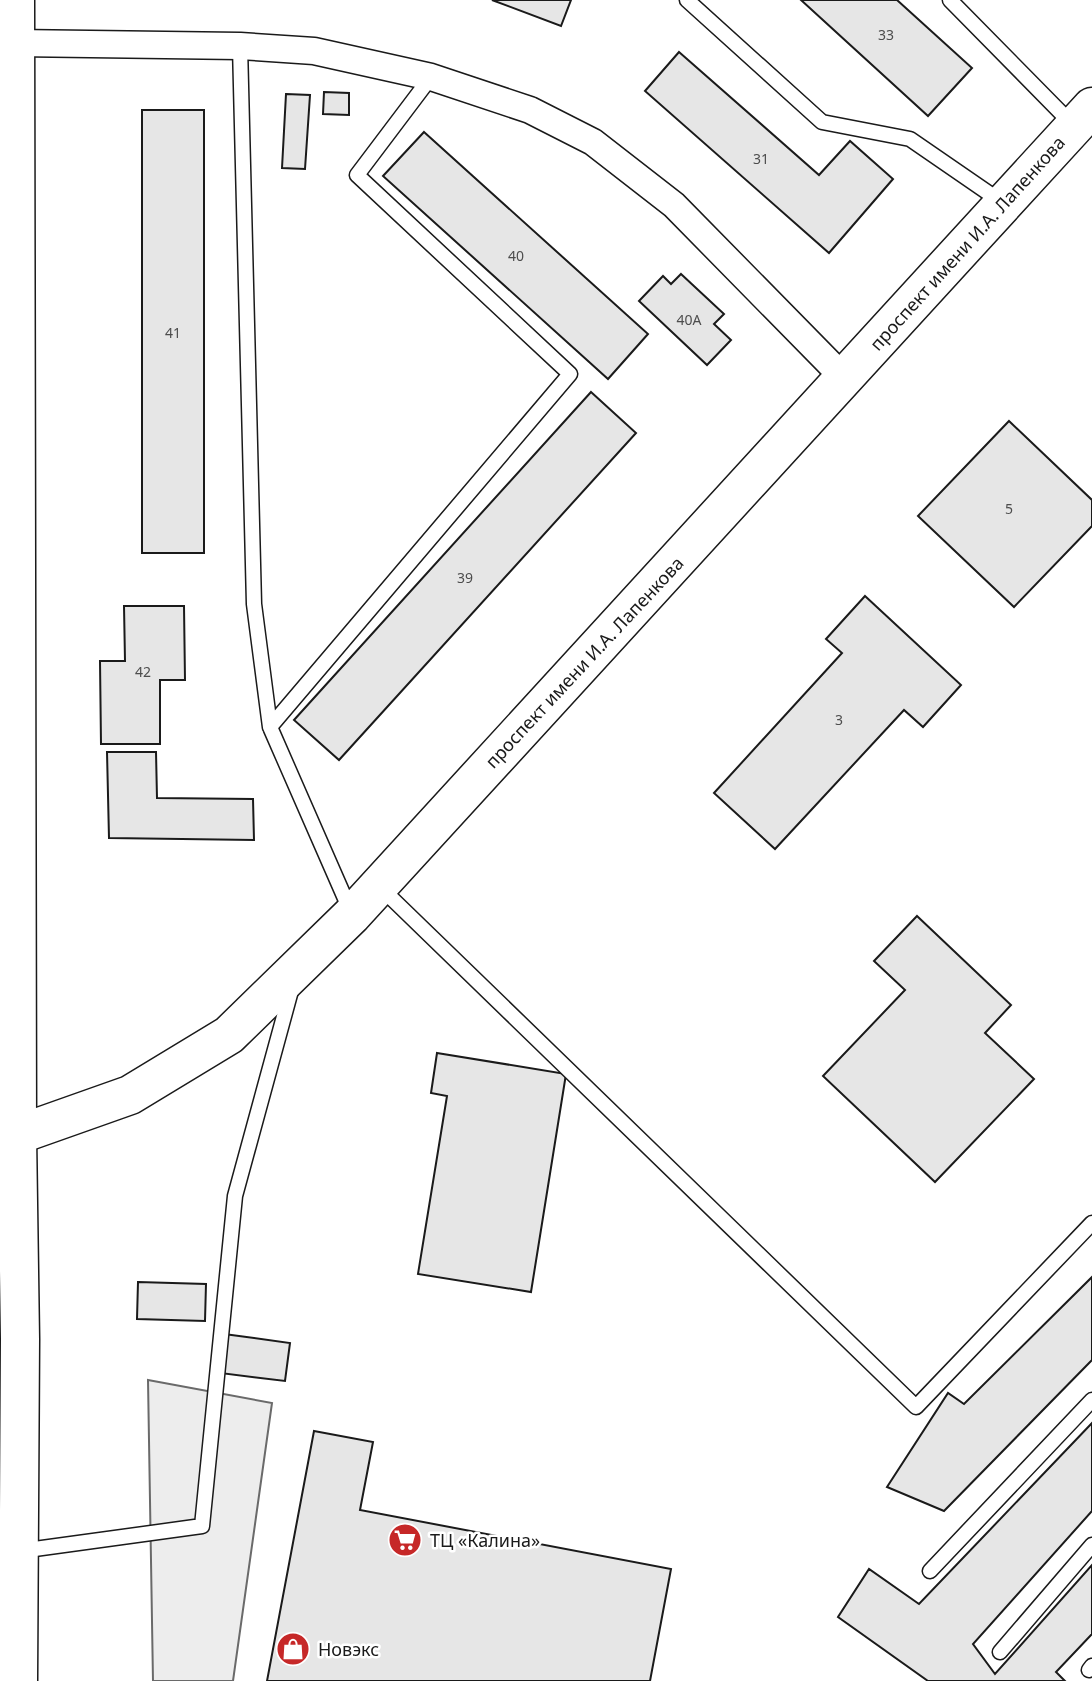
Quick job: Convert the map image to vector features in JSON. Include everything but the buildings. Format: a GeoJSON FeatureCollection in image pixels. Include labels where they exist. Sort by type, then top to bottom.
{"type":"FeatureCollection","features":[{"type":"Feature","properties":{"kind":"main road"},"geometry":{"type":"LineString","coordinates":[[15,0],[15,43],[7,80],[8,828],[17,1135],[10,1555],[18,1681]]}},
{"type":"Feature","properties":{"kind":"main road","name":"проспект имени И.А. Лапенкова"},"geometry":{"type":"LineString","coordinates":[[17,1135],[130,1095],[229,1035],[379,886],[1083,116]]}},
{"type":"Feature","properties":{"kind":"street"},"geometry":{"type":"LineString","coordinates":[[15,43],[240,46],[314,51],[431,77],[530,110],[593,142],[674,205],[844,378]]}},
{"type":"Feature","properties":{"kind":"lane"},"geometry":{"type":"LineString","coordinates":[[687,0],[822,122],[910,139],[1004,204]]}},
{"type":"Feature","properties":{"kind":"lane"},"geometry":{"type":"LineString","coordinates":[[950,0],[1083,116]]}},
{"type":"Feature","properties":{"kind":"lane"},"geometry":{"type":"LineString","coordinates":[[240,46],[254,604],[270,727],[352,915]]}},
{"type":"Feature","properties":{"kind":"lane"},"geometry":{"type":"LineString","coordinates":[[270,727],[570,374],[357,175],[431,77]]}},
{"type":"Feature","properties":{"kind":"lane"},"geometry":{"type":"LineString","coordinates":[[379,886],[916,1407],[1092,1223]]}},
{"type":"Feature","properties":{"kind":"lane"},"geometry":{"type":"LineString","coordinates":[[10,1555],[202,1527],[235,1196],[297,969]]}},
{"type":"Feature","properties":{"kind":"lane"},"geometry":{"type":"LineString","coordinates":[[930,1571],[1092,1400]]}},
{"type":"Feature","properties":{"kind":"lane"},"geometry":{"type":"LineString","coordinates":[[1000,1652],[1092,1545]]}},
{"type":"Feature","properties":{"kind":"shaded area"},"geometry":{"type":"Polygon","coordinates":[[[148,1380],[272,1403],[233,1681],[153,1681],[148,1380]]]}},
{"type":"Feature","properties":{"kind":"place","name":"ТЦ «Калина»"},"geometry":{"type":"Point","coordinates":[405,1540]}},
{"type":"Feature","properties":{"kind":"place","name":"Новэкс"},"geometry":{"type":"Point","coordinates":[293,1649]}}]}
